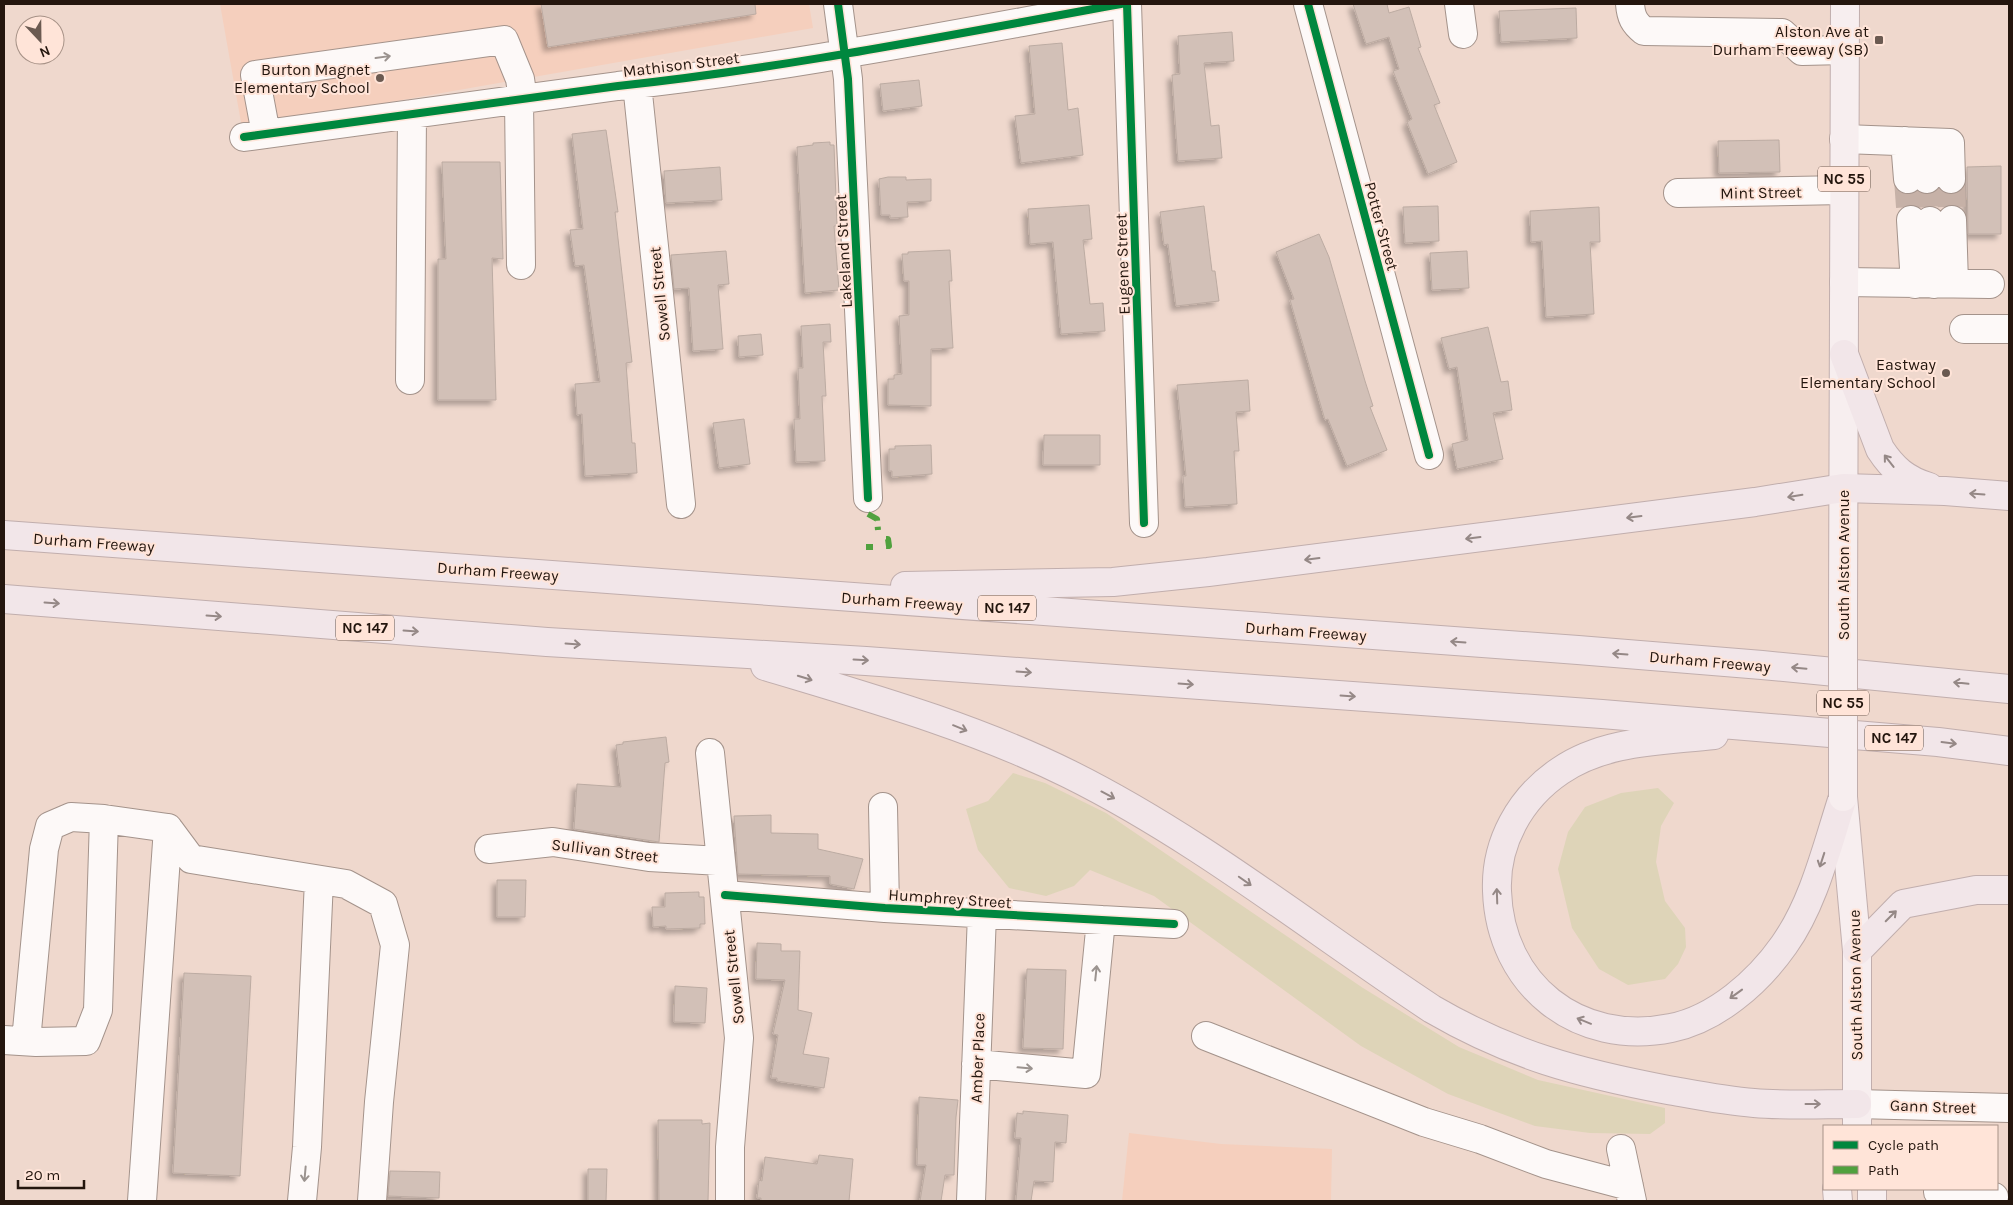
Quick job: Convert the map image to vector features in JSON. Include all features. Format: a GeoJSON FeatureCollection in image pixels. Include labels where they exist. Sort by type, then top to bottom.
{"type":"FeatureCollection","features":[{"type":"Feature","properties":{"kind":"highway"},"geometry":{"type":"LineString","coordinates":[[1844,354],[1871,429],[1888,461],[1907,479],[1945,491]]}},
{"type":"Feature","properties":{"kind":"highway"},"geometry":{"type":"LineString","coordinates":[[836,596],[918,584],[1010,585],[1113,582],[1208,572],[1755,502],[1843,488],[1945,491],[2009,496]]}},
{"type":"Feature","properties":{"kind":"highway","name":"Durham Freeway"},"geometry":{"type":"LineString","coordinates":[[4,535],[1762,665],[2009,689]]}},
{"type":"Feature","properties":{"kind":"highway","name":"NC 147"},"geometry":{"type":"LineString","coordinates":[[4,599],[546,642],[866,660],[1778,728],[1938,742],[2009,751]]}},
{"type":"Feature","properties":{"kind":"highway"},"geometry":{"type":"LineString","coordinates":[[725,653],[945,722],[1068,774],[1167,828],[1432,1009],[1504,1046],[1569,1069],[1599,1077],[1857,1120]]}},
{"type":"Feature","properties":{"kind":"highway"},"geometry":{"type":"LineString","coordinates":[[1778,728],[1620,746],[1587,756],[1567,767],[1538,789],[1508,831],[1500,853],[1496,878],[1498,914],[1502,933],[1525,978],[1546,999],[1571,1016],[1600,1028],[1646,1031],[1672,1028],[1695,1020],[1720,1006],[1747,986],[1768,965],[1792,933],[1819,871],[1843,797]]}},
{"type":"Feature","properties":{"kind":"highway"},"geometry":{"type":"LineString","coordinates":[[1857,951],[1903,904],[1976,890],[2009,890]]}},
{"type":"Feature","properties":{"kind":"main road","name":"South Alston Avenue"},"geometry":{"type":"LineString","coordinates":[[1845,4],[1843,797],[1857,951],[1857,1120]]}},
{"type":"Feature","properties":{"kind":"street","name":"Lakeland Street"},"geometry":{"type":"LineString","coordinates":[[838,4],[845,53],[868,498]]}},
{"type":"Feature","properties":{"kind":"street","name":"Mathison Street"},"geometry":{"type":"LineString","coordinates":[[521,99],[520,79],[504,40],[255,75],[255,136],[521,99],[670,81],[845,53],[1121,4]]}},
{"type":"Feature","properties":{"kind":"street","name":"Eugene Street"},"geometry":{"type":"LineString","coordinates":[[1127,4],[1144,523]]}},
{"type":"Feature","properties":{"kind":"street","name":"Potter Street"},"geometry":{"type":"LineString","coordinates":[[1308,4],[1429,455]]}},
{"type":"Feature","properties":{"kind":"street"},"geometry":{"type":"LineString","coordinates":[[1459,4],[1463,34]]}},
{"type":"Feature","properties":{"kind":"street"},"geometry":{"type":"LineString","coordinates":[[1630,4],[1631,16],[1635,24],[1644,31],[1782,33],[1802,51],[1845,50]]}},
{"type":"Feature","properties":{"kind":"street","name":"Sowell Street"},"geometry":{"type":"LineString","coordinates":[[637,84],[681,504]]}},
{"type":"Feature","properties":{"kind":"street"},"geometry":{"type":"LineString","coordinates":[[521,99],[521,265]]}},
{"type":"Feature","properties":{"kind":"street"},"geometry":{"type":"LineString","coordinates":[[410,380],[412,114]]}},
{"type":"Feature","properties":{"kind":"street"},"geometry":{"type":"LineString","coordinates":[[1844,139],[1950,143],[1929,179],[1916,142]]}},
{"type":"Feature","properties":{"kind":"street","name":"Mint Street"},"geometry":{"type":"LineString","coordinates":[[1678,193],[1844,190]]}},
{"type":"Feature","properties":{"kind":"street"},"geometry":{"type":"LineString","coordinates":[[1934,284],[1931,220],[1934,284]]}},
{"type":"Feature","properties":{"kind":"street"},"geometry":{"type":"LineString","coordinates":[[1844,282],[1990,284]]}},
{"type":"Feature","properties":{"kind":"street"},"geometry":{"type":"LineString","coordinates":[[1964,329],[2009,328]]}},
{"type":"Feature","properties":{"kind":"street","name":"Sowell Street"},"geometry":{"type":"LineString","coordinates":[[710,754],[739,1038],[730,1147],[730,1201]]}},
{"type":"Feature","properties":{"kind":"street"},"geometry":{"type":"LineString","coordinates":[[883,807],[885,908]]}},
{"type":"Feature","properties":{"kind":"street"},"geometry":{"type":"LineString","coordinates":[[104,819],[98,1010],[86,1041],[15,1041],[44,849],[50,826],[71,817],[104,819],[168,828],[191,859],[346,884],[383,904],[395,945],[372,1201]]}},
{"type":"Feature","properties":{"kind":"street"},"geometry":{"type":"LineString","coordinates":[[142,1201],[168,828]]}},
{"type":"Feature","properties":{"kind":"street","name":"Sullivan Street"},"geometry":{"type":"LineString","coordinates":[[489,849],[553,842],[649,857],[721,861]]}},
{"type":"Feature","properties":{"kind":"street"},"geometry":{"type":"LineString","coordinates":[[302,1201],[307,1147],[319,880]]}},
{"type":"Feature","properties":{"kind":"street","name":"Humphrey Street"},"geometry":{"type":"LineString","coordinates":[[725,895],[885,908],[1174,924]]}},
{"type":"Feature","properties":{"kind":"street","name":"Amber Place"},"geometry":{"type":"LineString","coordinates":[[971,1201],[982,914]]}},
{"type":"Feature","properties":{"kind":"street"},"geometry":{"type":"LineString","coordinates":[[976,1064],[1086,1074],[1101,920]]}},
{"type":"Feature","properties":{"kind":"street"},"geometry":{"type":"LineString","coordinates":[[1206,1036],[1424,1122],[1480,1139],[1631,1194]]}},
{"type":"Feature","properties":{"kind":"street","name":"Gann Street"},"geometry":{"type":"LineString","coordinates":[[1857,1120],[1999,1114]]}},
{"type":"Feature","properties":{"kind":"street"},"geometry":{"type":"LineString","coordinates":[[1621,1149],[1631,1194]]}},
{"type":"Feature","properties":{"kind":"shaded area","name":"Burton Magnet Elementary School"},"geometry":{"type":"Polygon","coordinates":[[[220,4],[809,4],[813,28],[242,128],[220,4]]]}},
{"type":"Feature","properties":{"kind":"shaded area"},"geometry":{"type":"Polygon","coordinates":[[[1013,773],[1045,783],[1106,813],[1363,988],[1459,1047],[1538,1080],[1665,1108],[1665,1123],[1650,1134],[1590,1133],[1535,1126],[1448,1094],[1361,1046],[1154,896],[1090,870],[1074,886],[1046,896],[1009,888],[978,850],[966,809],[988,801],[1013,773]]]}},
{"type":"Feature","properties":{"kind":"shaded area"},"geometry":{"type":"Polygon","coordinates":[[[1658,788],[1674,803],[1661,826],[1656,862],[1665,901],[1685,928],[1686,947],[1678,964],[1665,979],[1628,985],[1599,969],[1572,928],[1558,869],[1568,832],[1585,807],[1621,793],[1658,788]]]}},
{"type":"Feature","properties":{"kind":"shaded area"},"geometry":{"type":"Polygon","coordinates":[[[1129,1133],[1221,1144],[1332,1149],[1331,1201],[1122,1201],[1129,1133]]]}},
{"type":"Feature","properties":{"kind":"building"},"geometry":{"type":"Polygon","coordinates":[[[541,4],[755,4],[756,14],[548,47],[541,4]]]}},
{"type":"Feature","properties":{"kind":"building"},"geometry":{"type":"Polygon","coordinates":[[[1353,4],[1387,4],[1389,13],[1409,7],[1421,47],[1418,48],[1440,103],[1434,105],[1457,162],[1428,174],[1407,122],[1412,119],[1393,71],[1399,69],[1389,37],[1366,44],[1353,4]]]}},
{"type":"Feature","properties":{"kind":"building"},"geometry":{"type":"Polygon","coordinates":[[[1576,8],[1577,38],[1501,42],[1499,11],[1576,8]]]}},
{"type":"Feature","properties":{"kind":"building"},"geometry":{"type":"Polygon","coordinates":[[[1232,32],[1234,61],[1204,63],[1211,126],[1219,125],[1222,158],[1178,161],[1172,75],[1180,74],[1178,36],[1232,32]]]}},
{"type":"Feature","properties":{"kind":"building"},"geometry":{"type":"Polygon","coordinates":[[[1062,43],[1068,110],[1078,108],[1083,155],[1021,163],[1015,116],[1035,114],[1029,46],[1062,43]]]}},
{"type":"Feature","properties":{"kind":"building"},"geometry":{"type":"Polygon","coordinates":[[[919,80],[922,106],[883,111],[880,84],[919,80]]]}},
{"type":"Feature","properties":{"kind":"building"},"geometry":{"type":"Polygon","coordinates":[[[606,130],[618,212],[615,212],[632,362],[626,363],[632,443],[635,443],[637,473],[585,476],[582,414],[577,415],[575,384],[600,382],[584,265],[575,266],[570,230],[583,229],[572,134],[606,130]]]}},
{"type":"Feature","properties":{"kind":"building"},"geometry":{"type":"Polygon","coordinates":[[[1779,140],[1780,172],[1719,173],[1718,141],[1779,140]]]}},
{"type":"Feature","properties":{"kind":"building"},"geometry":{"type":"Polygon","coordinates":[[[830,142],[830,145],[834,145],[837,226],[834,226],[839,290],[805,293],[797,147],[813,145],[813,143],[830,142]]]}},
{"type":"Feature","properties":{"kind":"building"},"geometry":{"type":"Polygon","coordinates":[[[442,162],[500,162],[503,259],[492,258],[496,400],[438,400],[438,259],[446,259],[442,162]]]}},
{"type":"Feature","properties":{"kind":"building"},"geometry":{"type":"Polygon","coordinates":[[[2001,166],[2001,234],[1968,234],[1967,167],[2001,166]]]}},
{"type":"Feature","properties":{"kind":"building"},"geometry":{"type":"Polygon","coordinates":[[[720,167],[722,200],[666,203],[664,171],[720,167]]]}},
{"type":"Feature","properties":{"kind":"building"},"geometry":{"type":"Polygon","coordinates":[[[906,177],[906,180],[931,179],[931,201],[907,202],[908,217],[890,218],[890,215],[881,215],[879,179],[906,177]]]}},
{"type":"Feature","properties":{"kind":"building"},"geometry":{"type":"Polygon","coordinates":[[[1089,205],[1092,239],[1083,240],[1090,304],[1103,303],[1105,331],[1061,334],[1053,242],[1030,244],[1028,209],[1089,205]]]}},
{"type":"Feature","properties":{"kind":"building"},"geometry":{"type":"Polygon","coordinates":[[[1204,206],[1212,271],[1215,271],[1219,301],[1176,306],[1168,244],[1164,245],[1160,212],[1204,206]]]}},
{"type":"Feature","properties":{"kind":"building"},"geometry":{"type":"Polygon","coordinates":[[[1438,206],[1439,241],[1405,243],[1403,207],[1438,206]]]}},
{"type":"Feature","properties":{"kind":"building"},"geometry":{"type":"Polygon","coordinates":[[[1599,207],[1600,242],[1590,242],[1594,314],[1546,317],[1542,241],[1531,242],[1530,211],[1599,207]]]}},
{"type":"Feature","properties":{"kind":"building"},"geometry":{"type":"Polygon","coordinates":[[[1319,234],[1329,257],[1373,406],[1370,407],[1387,450],[1347,466],[1328,419],[1325,420],[1290,300],[1294,299],[1276,252],[1319,234]]]}},
{"type":"Feature","properties":{"kind":"building"},"geometry":{"type":"Polygon","coordinates":[[[950,250],[952,281],[949,281],[953,348],[931,349],[931,406],[888,405],[888,379],[894,379],[894,375],[902,374],[899,316],[909,315],[909,281],[904,281],[902,254],[950,250]]]}},
{"type":"Feature","properties":{"kind":"building"},"geometry":{"type":"Polygon","coordinates":[[[726,251],[729,284],[718,285],[723,349],[693,351],[689,288],[674,289],[671,255],[726,251]]]}},
{"type":"Feature","properties":{"kind":"building"},"geometry":{"type":"Polygon","coordinates":[[[1467,251],[1469,288],[1432,290],[1430,253],[1467,251]]]}},
{"type":"Feature","properties":{"kind":"building"},"geometry":{"type":"Polygon","coordinates":[[[830,324],[831,342],[823,342],[826,396],[822,396],[825,461],[796,462],[794,419],[800,419],[798,368],[803,368],[801,326],[830,324]]]}},
{"type":"Feature","properties":{"kind":"building"},"geometry":{"type":"Polygon","coordinates":[[[1488,327],[1501,382],[1508,381],[1512,410],[1493,413],[1503,459],[1457,469],[1452,444],[1468,440],[1457,367],[1449,369],[1441,338],[1488,327]]]}},
{"type":"Feature","properties":{"kind":"building"},"geometry":{"type":"Polygon","coordinates":[[[761,334],[763,355],[739,357],[738,336],[761,334]]]}},
{"type":"Feature","properties":{"kind":"building"},"geometry":{"type":"Polygon","coordinates":[[[1248,380],[1250,411],[1236,412],[1239,451],[1234,451],[1237,504],[1185,507],[1183,476],[1186,476],[1177,385],[1248,380]]]}},
{"type":"Feature","properties":{"kind":"building"},"geometry":{"type":"Polygon","coordinates":[[[744,419],[750,464],[719,468],[713,423],[744,419]]]}},
{"type":"Feature","properties":{"kind":"building"},"geometry":{"type":"Polygon","coordinates":[[[1044,435],[1100,435],[1100,465],[1043,465],[1044,435]]]}},
{"type":"Feature","properties":{"kind":"building"},"geometry":{"type":"Polygon","coordinates":[[[931,445],[932,474],[892,477],[892,471],[889,471],[889,449],[895,449],[895,446],[931,445]]]}},
{"type":"Feature","properties":{"kind":"building"},"geometry":{"type":"Polygon","coordinates":[[[666,737],[669,762],[665,763],[659,842],[574,829],[577,784],[621,787],[616,745],[623,744],[623,742],[666,737]]]}},
{"type":"Feature","properties":{"kind":"building"},"geometry":{"type":"Polygon","coordinates":[[[771,815],[771,833],[818,834],[818,849],[863,859],[854,889],[830,884],[830,876],[738,874],[734,816],[771,815]]]}},
{"type":"Feature","properties":{"kind":"building"},"geometry":{"type":"Polygon","coordinates":[[[497,880],[526,880],[525,917],[497,917],[497,880]]]}},
{"type":"Feature","properties":{"kind":"building"},"geometry":{"type":"Polygon","coordinates":[[[699,892],[699,897],[704,897],[705,924],[700,924],[700,928],[666,929],[666,926],[653,927],[652,907],[665,907],[665,893],[699,892]]]}},
{"type":"Feature","properties":{"kind":"building"},"geometry":{"type":"Polygon","coordinates":[[[757,943],[781,944],[781,951],[800,951],[798,1010],[812,1013],[803,1054],[829,1058],[824,1088],[777,1081],[777,1078],[771,1078],[778,1035],[773,1034],[785,980],[756,979],[757,943]]]}},
{"type":"Feature","properties":{"kind":"building"},"geometry":{"type":"Polygon","coordinates":[[[1027,969],[1066,970],[1063,1049],[1023,1048],[1027,969]]]}},
{"type":"Feature","properties":{"kind":"building"},"geometry":{"type":"Polygon","coordinates":[[[184,973],[251,976],[240,1176],[173,1173],[184,973]]]}},
{"type":"Feature","properties":{"kind":"building"},"geometry":{"type":"Polygon","coordinates":[[[675,986],[707,988],[705,1023],[674,1022],[675,986]]]}},
{"type":"Feature","properties":{"kind":"building"},"geometry":{"type":"Polygon","coordinates":[[[919,1097],[958,1100],[954,1175],[945,1175],[941,1201],[920,1201],[926,1165],[917,1165],[919,1097]]]}},
{"type":"Feature","properties":{"kind":"building"},"geometry":{"type":"Polygon","coordinates":[[[1023,1111],[1068,1115],[1066,1143],[1055,1142],[1053,1182],[1034,1181],[1031,1201],[1016,1201],[1021,1138],[1015,1138],[1017,1113],[1023,1114],[1023,1111]]]}},
{"type":"Feature","properties":{"kind":"building"},"geometry":{"type":"Polygon","coordinates":[[[658,1120],[702,1120],[702,1124],[710,1123],[708,1201],[659,1201],[658,1120]]]}},
{"type":"Feature","properties":{"kind":"building"},"geometry":{"type":"Polygon","coordinates":[[[819,1155],[853,1159],[849,1201],[761,1201],[761,1198],[757,1198],[759,1180],[762,1181],[765,1157],[817,1164],[819,1155]]]}},
{"type":"Feature","properties":{"kind":"building"},"geometry":{"type":"Polygon","coordinates":[[[588,1169],[607,1169],[606,1201],[588,1201],[588,1169]]]}},
{"type":"Feature","properties":{"kind":"building"},"geometry":{"type":"Polygon","coordinates":[[[390,1171],[440,1172],[439,1198],[388,1196],[390,1171]]]}},
{"type":"Feature","properties":{"kind":"tunnel"},"geometry":{"type":"LineString","coordinates":[[1908,179],[1911,220]]}},
{"type":"Feature","properties":{"kind":"tunnel"},"geometry":{"type":"LineString","coordinates":[[1927,179],[1930,221]]}},
{"type":"Feature","properties":{"kind":"tunnel"},"geometry":{"type":"LineString","coordinates":[[1951,179],[1952,220]]}},
{"type":"Feature","properties":{"kind":"marked path"},"geometry":{"type":"LineString","coordinates":[[868,514],[877,519],[878,530]]}},
{"type":"Feature","properties":{"kind":"marked path"},"geometry":{"type":"LineString","coordinates":[[886,539],[888,539],[889,546],[886,546]]}},
{"type":"Feature","properties":{"kind":"marked path"},"geometry":{"type":"LineString","coordinates":[[866,547],[873,547]]}},
{"type":"Feature","properties":{"kind":"cycle path"},"geometry":{"type":"LineString","coordinates":[[838,4],[848,79],[868,498]]}},
{"type":"Feature","properties":{"kind":"cycle path"},"geometry":{"type":"LineString","coordinates":[[244,137],[744,70],[870,50],[1121,4]]}},
{"type":"Feature","properties":{"kind":"cycle path"},"geometry":{"type":"LineString","coordinates":[[1127,4],[1144,523]]}},
{"type":"Feature","properties":{"kind":"cycle path"},"geometry":{"type":"LineString","coordinates":[[1308,4],[1429,455]]}},
{"type":"Feature","properties":{"kind":"cycle path"},"geometry":{"type":"LineString","coordinates":[[725,895],[885,908],[1174,924]]}},
{"type":"Feature","properties":{"kind":"place","name":"Alston Ave at Durham Freeway (SB)"},"geometry":{"type":"Point","coordinates":[1879,40]}},
{"type":"Feature","properties":{"kind":"place","name":"Burton Magnet Elementary School"},"geometry":{"type":"Point","coordinates":[380,78]}},
{"type":"Feature","properties":{"kind":"place","name":"Eastway Elementary School"},"geometry":{"type":"Point","coordinates":[1946,373]}}]}
